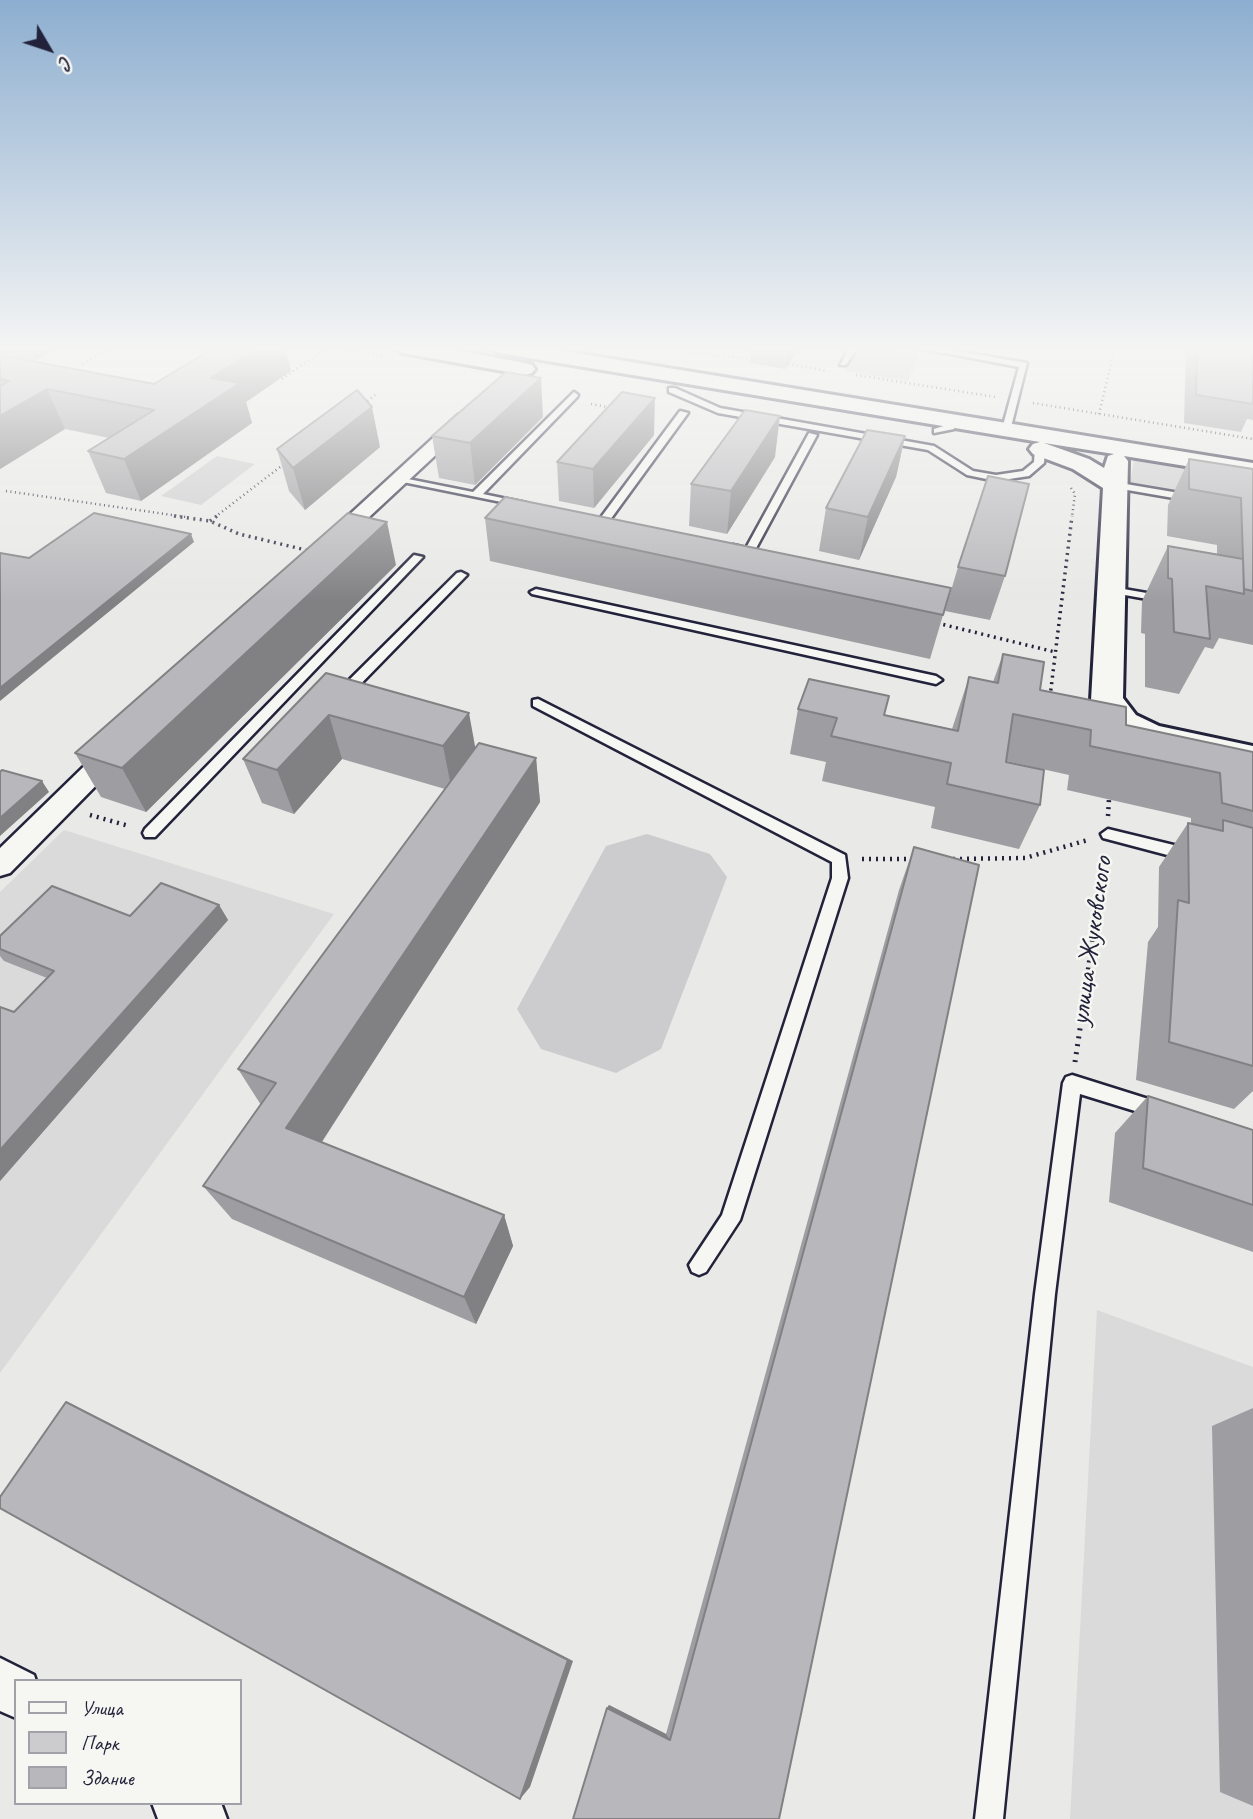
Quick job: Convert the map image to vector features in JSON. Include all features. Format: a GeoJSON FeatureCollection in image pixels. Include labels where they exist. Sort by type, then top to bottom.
{"type":"FeatureCollection","features":[{"type":"Feature","properties":{"kind":"main road"},"geometry":{"type":"LineString","coordinates":[[981,432],[1040,442],[1117,447],[1253,470]]}},
{"type":"Feature","properties":{"kind":"main road"},"geometry":{"type":"LineString","coordinates":[[1014,432],[1040,442],[1114,485]]}},
{"type":"Feature","properties":{"kind":"main road"},"geometry":{"type":"LineString","coordinates":[[1117,447],[1107,700],[1125,722],[1150,735],[1253,757]]}},
{"type":"Feature","properties":{"kind":"street"},"geometry":{"type":"LineString","coordinates":[[315,558],[450,432]]}},
{"type":"Feature","properties":{"kind":"street"},"geometry":{"type":"LineString","coordinates":[[0,865],[129,737]]}},
{"type":"Feature","properties":{"kind":"street"},"geometry":{"type":"LineString","coordinates":[[181,1805],[201,1819]]}},
{"type":"Feature","properties":{"kind":"lane"},"geometry":{"type":"LineString","coordinates":[[477,495],[538,432]]}},
{"type":"Feature","properties":{"kind":"lane"},"geometry":{"type":"LineString","coordinates":[[603,522],[669,432]]}},
{"type":"Feature","properties":{"kind":"lane"},"geometry":{"type":"LineString","coordinates":[[841,432],[931,448],[970,473],[996,478],[1026,474],[1039,463],[1040,442]]}},
{"type":"Feature","properties":{"kind":"lane"},"geometry":{"type":"LineString","coordinates":[[722,546],[749,552],[811,435]]}},
{"type":"Feature","properties":{"kind":"lane"},"geometry":{"type":"LineString","coordinates":[[398,480],[540,509]]}},
{"type":"Feature","properties":{"kind":"lane"},"geometry":{"type":"LineString","coordinates":[[1114,485],[1204,500]]}},
{"type":"Feature","properties":{"kind":"lane"},"geometry":{"type":"LineString","coordinates":[[590,519],[616,525]]}},
{"type":"Feature","properties":{"kind":"lane"},"geometry":{"type":"LineString","coordinates":[[150,833],[418,557]]}},
{"type":"Feature","properties":{"kind":"lane"},"geometry":{"type":"LineString","coordinates":[[335,702],[461,575]]}},
{"type":"Feature","properties":{"kind":"lane"},"geometry":{"type":"LineString","coordinates":[[1112,590],[1174,601]]}},
{"type":"Feature","properties":{"kind":"lane"},"geometry":{"type":"LineString","coordinates":[[536,592],[936,680]]}},
{"type":"Feature","properties":{"kind":"lane"},"geometry":{"type":"LineString","coordinates":[[538,703],[840,859],[840,878],[730,1220],[699,1265]]}},
{"type":"Feature","properties":{"kind":"lane"},"geometry":{"type":"LineString","coordinates":[[1108,834],[1200,858]]}},
{"type":"Feature","properties":{"kind":"lane"},"geometry":{"type":"LineString","coordinates":[[989,1819],[1045,1294],[1072,1083],[1175,1116]]}},
{"type":"Feature","properties":{"kind":"path"},"geometry":{"type":"LineString","coordinates":[[210,522],[285,463]]}},
{"type":"Feature","properties":{"kind":"path"},"geometry":{"type":"LineString","coordinates":[[1026,474],[1059,479],[1068,483],[1074,494],[1048,707]]}},
{"type":"Feature","properties":{"kind":"path"},"geometry":{"type":"LineString","coordinates":[[6,491],[210,522],[315,558]]}},
{"type":"Feature","properties":{"kind":"path"},"geometry":{"type":"LineString","coordinates":[[929,622],[1055,652]]}},
{"type":"Feature","properties":{"kind":"path","name":"улица Жуковского"},"geometry":{"type":"LineString","coordinates":[[1072,1083],[1108,834],[1109,799]]}},
{"type":"Feature","properties":{"kind":"path"},"geometry":{"type":"LineString","coordinates":[[59,805],[150,833]]}},
{"type":"Feature","properties":{"kind":"path"},"geometry":{"type":"LineString","coordinates":[[946,859],[1025,858],[1108,834]]}},
{"type":"Feature","properties":{"kind":"path"},"geometry":{"type":"LineString","coordinates":[[840,859],[919,859]]}},
{"type":"Feature","properties":{"kind":"shaded area"},"geometry":{"type":"Polygon","coordinates":[[[64,830],[334,914],[0,1373],[0,892],[64,830]]]}},
{"type":"Feature","properties":{"kind":"shaded area"},"geometry":{"type":"Polygon","coordinates":[[[1097,1310],[1253,1367],[1253,1819],[1070,1819],[1097,1310]]]}},
{"type":"Feature","properties":{"kind":"green space"},"geometry":{"type":"Polygon","coordinates":[[[217,456],[255,464],[201,505],[161,496],[217,456]]]}},
{"type":"Feature","properties":{"kind":"green space"},"geometry":{"type":"Polygon","coordinates":[[[1134,458],[1253,479],[1253,505],[1130,484],[1134,458]]]}},
{"type":"Feature","properties":{"kind":"green space"},"geometry":{"type":"Polygon","coordinates":[[[647,834],[710,854],[727,877],[661,1049],[616,1073],[541,1049],[517,1009],[606,846],[647,834]]]}},
{"type":"Feature","properties":{"kind":"building"},"geometry":{"type":"Polygon","coordinates":[[[119,432],[165,432],[124,459],[88,451],[119,432]]]}},
{"type":"Feature","properties":{"kind":"building"},"geometry":{"type":"Polygon","coordinates":[[[300,432],[340,432],[293,468],[277,449],[300,432]]]}},
{"type":"Feature","properties":{"kind":"building"},"geometry":{"type":"Polygon","coordinates":[[[437,432],[482,432],[470,443],[432,436],[437,432]]]}},
{"type":"Feature","properties":{"kind":"building"},"geometry":{"type":"Polygon","coordinates":[[[585,432],[625,432],[593,469],[557,462],[585,432]]]}},
{"type":"Feature","properties":{"kind":"building"},"geometry":{"type":"Polygon","coordinates":[[[729,432],[770,432],[731,491],[691,484],[729,432]]]}},
{"type":"Feature","properties":{"kind":"building"},"geometry":{"type":"Polygon","coordinates":[[[866,432],[905,436],[868,517],[826,508],[866,432]]]}},
{"type":"Feature","properties":{"kind":"building"},"geometry":{"type":"Polygon","coordinates":[[[1189,459],[1253,469],[1253,591],[1244,589],[1241,498],[1189,489],[1189,459]]]}},
{"type":"Feature","properties":{"kind":"building"},"geometry":{"type":"Polygon","coordinates":[[[988,476],[1029,484],[1005,576],[958,567],[988,476]]]}},
{"type":"Feature","properties":{"kind":"building"},"geometry":{"type":"Polygon","coordinates":[[[505,497],[951,588],[943,615],[485,518],[505,497]]]}},
{"type":"Feature","properties":{"kind":"building"},"geometry":{"type":"Polygon","coordinates":[[[94,513],[191,534],[0,688],[0,553],[29,558],[94,513]]]}},
{"type":"Feature","properties":{"kind":"building"},"geometry":{"type":"Polygon","coordinates":[[[348,513],[387,522],[122,768],[75,753],[348,513]]]}},
{"type":"Feature","properties":{"kind":"building"},"geometry":{"type":"Polygon","coordinates":[[[1168,546],[1243,559],[1244,594],[1206,586],[1210,639],[1174,632],[1172,579],[1168,578],[1168,546]]]}},
{"type":"Feature","properties":{"kind":"building"},"geometry":{"type":"Polygon","coordinates":[[[1003,654],[1044,662],[1040,690],[1126,707],[1126,725],[1253,752],[1253,811],[1222,803],[1220,773],[1090,746],[1091,730],[1013,714],[1006,762],[1044,770],[1040,805],[947,784],[951,763],[831,736],[837,718],[798,709],[809,679],[889,696],[884,715],[958,731],[969,677],[998,683],[1003,654]]]}},
{"type":"Feature","properties":{"kind":"building"},"geometry":{"type":"Polygon","coordinates":[[[326,673],[469,713],[443,746],[329,715],[277,770],[243,759],[326,673]]]}},
{"type":"Feature","properties":{"kind":"building"},"geometry":{"type":"Polygon","coordinates":[[[479,743],[536,758],[286,1128],[504,1215],[464,1297],[203,1186],[276,1083],[238,1069],[479,743]]]}},
{"type":"Feature","properties":{"kind":"building"},"geometry":{"type":"Polygon","coordinates":[[[2,770],[42,781],[0,818],[0,772],[2,770]]]}},
{"type":"Feature","properties":{"kind":"building"},"geometry":{"type":"Polygon","coordinates":[[[1223,820],[1253,828],[1253,1066],[1169,1042],[1178,900],[1189,903],[1188,823],[1223,831],[1223,820]]]}},
{"type":"Feature","properties":{"kind":"building"},"geometry":{"type":"Polygon","coordinates":[[[914,847],[979,865],[779,1819],[573,1819],[607,1708],[670,1740],[914,847]]]}},
{"type":"Feature","properties":{"kind":"building"},"geometry":{"type":"Polygon","coordinates":[[[161,883],[219,905],[0,1150],[0,1007],[14,1012],[54,971],[0,949],[0,936],[52,886],[130,916],[161,883]]]}},
{"type":"Feature","properties":{"kind":"building"},"geometry":{"type":"Polygon","coordinates":[[[1148,1096],[1253,1130],[1253,1205],[1143,1168],[1148,1096]]]}},
{"type":"Feature","properties":{"kind":"building"},"geometry":{"type":"Polygon","coordinates":[[[66,1402],[568,1660],[520,1799],[0,1508],[0,1497],[66,1402]]]}}]}
